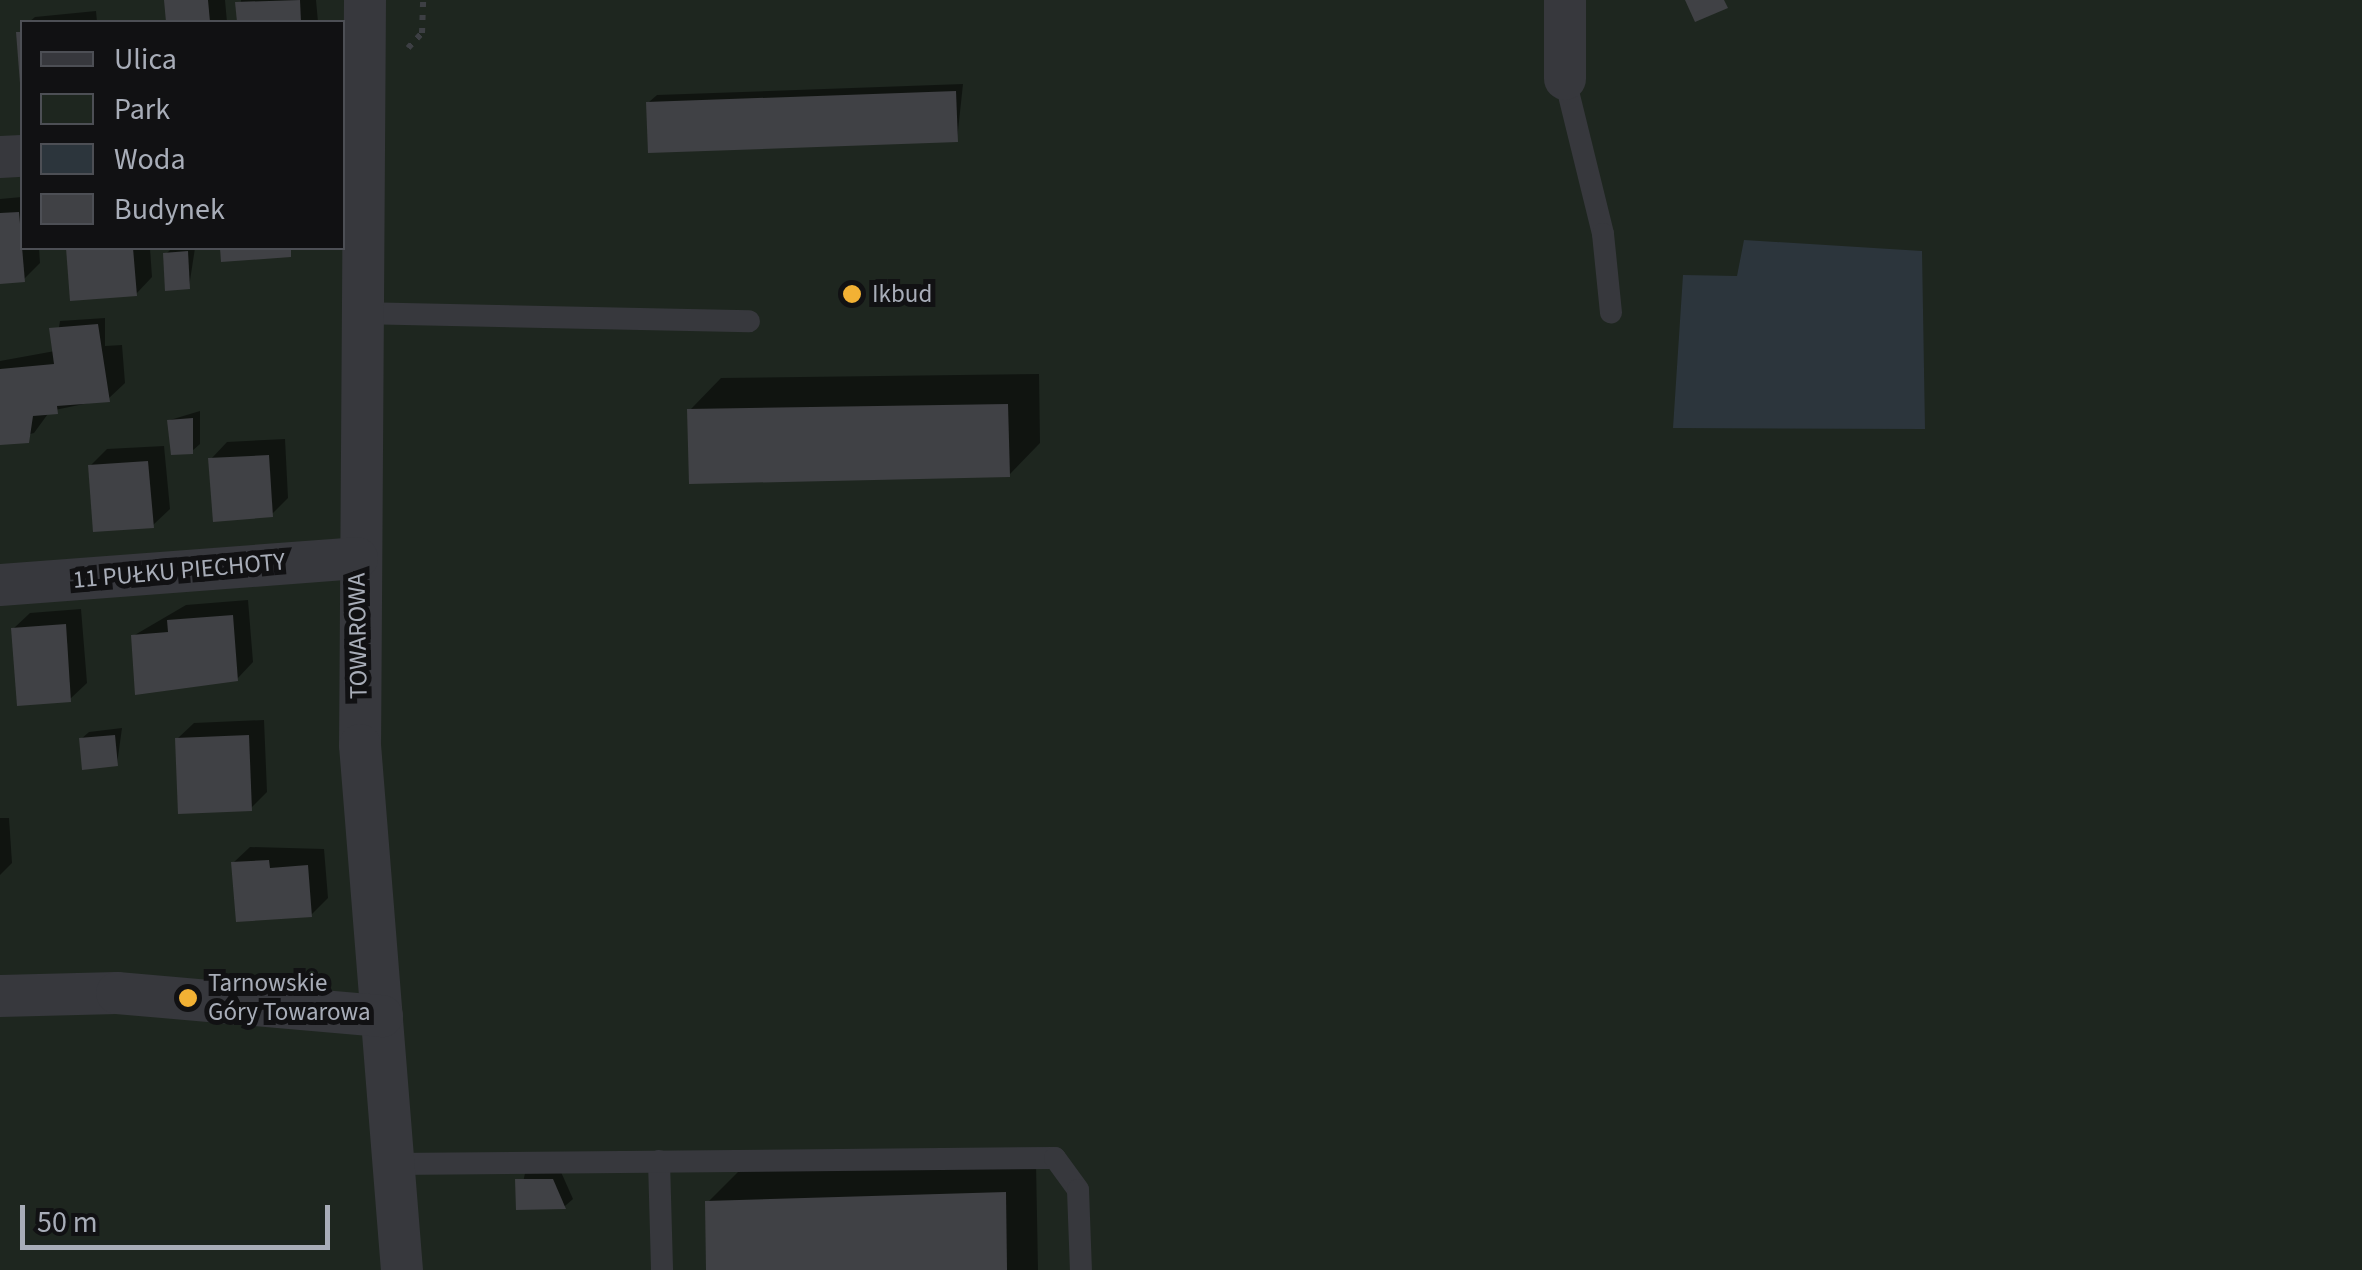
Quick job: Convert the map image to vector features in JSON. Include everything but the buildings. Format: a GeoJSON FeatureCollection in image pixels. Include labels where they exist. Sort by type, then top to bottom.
{"type":"FeatureCollection","features":[{"type":"Feature","properties":{"kind":"street","name":"TOWAROWA"},"geometry":{"type":"LineString","coordinates":[[365,0],[352,135],[360,745],[402,1270]]}},
{"type":"Feature","properties":{"kind":"street"},"geometry":{"type":"LineString","coordinates":[[1565,79],[1566,0]]}},
{"type":"Feature","properties":{"kind":"street","name":"11 PUŁKU PIECHOTY"},"geometry":{"type":"LineString","coordinates":[[0,585],[357,558]]}},
{"type":"Feature","properties":{"kind":"street"},"geometry":{"type":"LineString","coordinates":[[0,996],[117,993],[382,1016]]}},
{"type":"Feature","properties":{"kind":"lane"},"geometry":{"type":"LineString","coordinates":[[1565,79],[1603,234],[1611,314]]}},
{"type":"Feature","properties":{"kind":"lane"},"geometry":{"type":"LineString","coordinates":[[357,314],[749,321]]}},
{"type":"Feature","properties":{"kind":"lane"},"geometry":{"type":"LineString","coordinates":[[393,1164],[1054,1158],[1078,1190],[1081,1270]]}},
{"type":"Feature","properties":{"kind":"lane"},"geometry":{"type":"LineString","coordinates":[[659,1161],[662,1270]]}},
{"type":"Feature","properties":{"kind":"green space"},"geometry":{"type":"Polygon","coordinates":[[[0,0],[2362,0],[2362,1270],[0,1270],[0,0]]]}},
{"type":"Feature","properties":{"kind":"water"},"geometry":{"type":"Polygon","coordinates":[[[1744,240],[1922,251],[1925,429],[1673,428],[1683,275],[1737,276],[1744,240]]]}},
{"type":"Feature","properties":{"kind":"place","name":"Ikbud"},"geometry":{"type":"Point","coordinates":[852,294]}},
{"type":"Feature","properties":{"kind":"place","name":"Tarnowskie Góry Towarowa"},"geometry":{"type":"Point","coordinates":[188,998]}}]}
